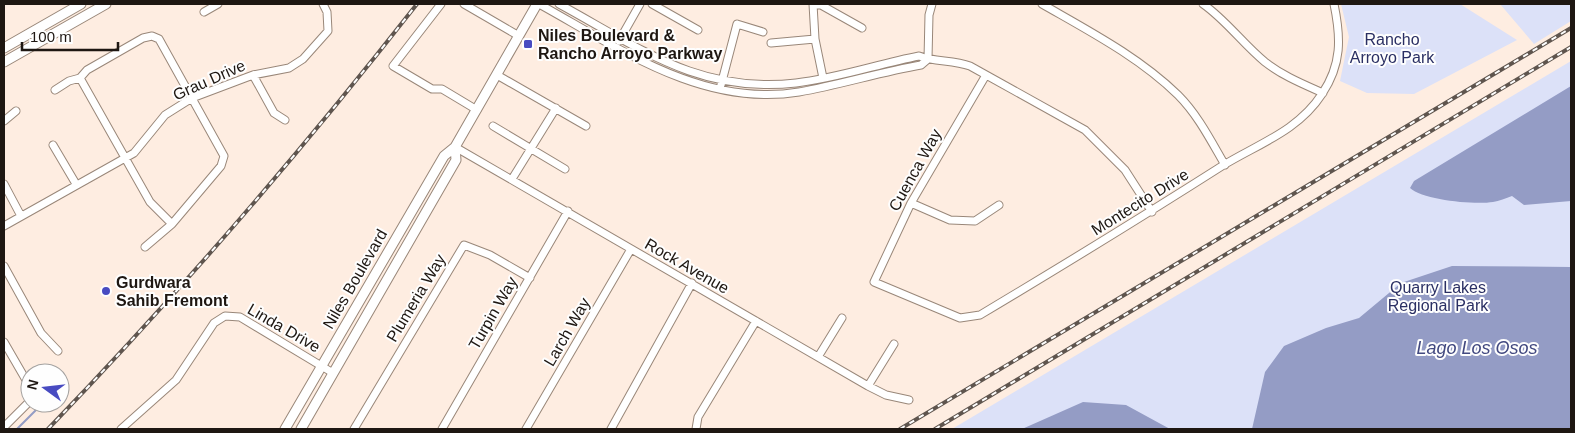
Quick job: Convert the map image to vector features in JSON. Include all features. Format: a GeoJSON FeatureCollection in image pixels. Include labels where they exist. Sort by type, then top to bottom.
{"type":"FeatureCollection","features":[{"type":"Feature","properties":{"kind":"main road"},"geometry":{"type":"LineString","coordinates":[[4,48],[81,4]]}},
{"type":"Feature","properties":{"kind":"main road"},"geometry":{"type":"LineString","coordinates":[[4,62],[106,4]]}},
{"type":"Feature","properties":{"kind":"main road","name":"Niles Boulevard"},"geometry":{"type":"LineString","coordinates":[[285,429],[444,156],[455,147],[538,4]]}},
{"type":"Feature","properties":{"kind":"main road","name":"Niles Boulevard"},"geometry":{"type":"LineString","coordinates":[[301,429],[456,160],[455,147]]}},
{"type":"Feature","properties":{"kind":"street"},"geometry":{"type":"LineString","coordinates":[[204,12],[218,4]]}},
{"type":"Feature","properties":{"kind":"street","name":"Grau Drive"},"geometry":{"type":"LineString","coordinates":[[4,226],[134,153],[165,116],[192,98],[253,75],[289,68],[304,59],[328,31],[327,12],[322,4]]}},
{"type":"Feature","properties":{"kind":"street"},"geometry":{"type":"LineString","coordinates":[[441,4],[393,66],[432,89],[442,90],[477,110]]}},
{"type":"Feature","properties":{"kind":"street"},"geometry":{"type":"LineString","coordinates":[[464,4],[519,36]]}},
{"type":"Feature","properties":{"kind":"street"},"geometry":{"type":"LineString","coordinates":[[538,4],[663,71],[719,90],[752,94],[798,92],[921,65],[928,59],[928,24],[932,4]]}},
{"type":"Feature","properties":{"kind":"street"},"geometry":{"type":"LineString","coordinates":[[559,4],[680,70],[721,82],[768,85],[823,78],[919,56],[928,59],[957,61],[1085,130],[1125,170],[1152,212]]}},
{"type":"Feature","properties":{"kind":"street"},"geometry":{"type":"LineString","coordinates":[[616,46],[640,4]]}},
{"type":"Feature","properties":{"kind":"street"},"geometry":{"type":"LineString","coordinates":[[652,4],[698,30]]}},
{"type":"Feature","properties":{"kind":"street"},"geometry":{"type":"LineString","coordinates":[[823,78],[814,39],[813,4],[821,5],[862,28]]}},
{"type":"Feature","properties":{"kind":"street"},"geometry":{"type":"LineString","coordinates":[[1042,4],[1113,45],[1149,70],[1179,96],[1206,131],[1225,165]]}},
{"type":"Feature","properties":{"kind":"street"},"geometry":{"type":"LineString","coordinates":[[1203,4],[1218,15],[1265,62],[1289,78],[1323,93]]}},
{"type":"Feature","properties":{"kind":"street","name":"Montecito Drive"},"geometry":{"type":"LineString","coordinates":[[874,282],[960,318],[980,315],[1152,212],[1225,165],[1291,128],[1314,106],[1336,68],[1340,37],[1334,4]]}},
{"type":"Feature","properties":{"kind":"street"},"geometry":{"type":"LineString","coordinates":[[719,90],[737,24],[763,32]]}},
{"type":"Feature","properties":{"kind":"street"},"geometry":{"type":"LineString","coordinates":[[55,90],[69,81],[80,78],[87,70],[143,38],[152,36],[159,39],[224,156],[221,166],[172,224],[145,247]]}},
{"type":"Feature","properties":{"kind":"street"},"geometry":{"type":"LineString","coordinates":[[771,43],[814,39]]}},
{"type":"Feature","properties":{"kind":"street"},"geometry":{"type":"LineString","coordinates":[[253,75],[274,113],[285,120]]}},
{"type":"Feature","properties":{"kind":"street"},"geometry":{"type":"LineString","coordinates":[[497,75],[586,126]]}},
{"type":"Feature","properties":{"kind":"street","name":"Cuenca Way"},"geometry":{"type":"LineString","coordinates":[[874,282],[911,203],[986,75]]}},
{"type":"Feature","properties":{"kind":"street"},"geometry":{"type":"LineString","coordinates":[[80,78],[150,202],[172,224]]}},
{"type":"Feature","properties":{"kind":"street"},"geometry":{"type":"LineString","coordinates":[[512,179],[556,108]]}},
{"type":"Feature","properties":{"kind":"street"},"geometry":{"type":"LineString","coordinates":[[4,121],[16,111]]}},
{"type":"Feature","properties":{"kind":"street"},"geometry":{"type":"LineString","coordinates":[[493,126],[564,169]]}},
{"type":"Feature","properties":{"kind":"street"},"geometry":{"type":"LineString","coordinates":[[53,144],[76,184]]}},
{"type":"Feature","properties":{"kind":"street","name":"Rock Avenue"},"geometry":{"type":"LineString","coordinates":[[455,147],[868,386],[886,395],[909,400]]}},
{"type":"Feature","properties":{"kind":"street"},"geometry":{"type":"LineString","coordinates":[[4,184],[21,216]]}},
{"type":"Feature","properties":{"kind":"street"},"geometry":{"type":"LineString","coordinates":[[911,203],[950,220],[975,221],[999,205]]}},
{"type":"Feature","properties":{"kind":"street","name":"Turpin Way"},"geometry":{"type":"LineString","coordinates":[[442,429],[568,211]]}},
{"type":"Feature","properties":{"kind":"street","name":"Plumeria Way"},"geometry":{"type":"LineString","coordinates":[[354,429],[464,245],[490,255],[530,278]]}},
{"type":"Feature","properties":{"kind":"street","name":"Larch Way"},"geometry":{"type":"LineString","coordinates":[[526,429],[631,250]]}},
{"type":"Feature","properties":{"kind":"street"},"geometry":{"type":"LineString","coordinates":[[4,266],[41,333],[58,351]]}},
{"type":"Feature","properties":{"kind":"street"},"geometry":{"type":"LineString","coordinates":[[611,429],[692,284]]}},
{"type":"Feature","properties":{"kind":"street","name":"Linda Drive"},"geometry":{"type":"LineString","coordinates":[[121,429],[176,380],[214,323],[225,316],[240,317],[333,373]]}},
{"type":"Feature","properties":{"kind":"street"},"geometry":{"type":"LineString","coordinates":[[818,357],[842,318]]}},
{"type":"Feature","properties":{"kind":"street"},"geometry":{"type":"LineString","coordinates":[[696,429],[698,417],[756,321]]}},
{"type":"Feature","properties":{"kind":"street"},"geometry":{"type":"LineString","coordinates":[[4,342],[20,370]]}},
{"type":"Feature","properties":{"kind":"street"},"geometry":{"type":"LineString","coordinates":[[868,386],[894,344]]}},
{"type":"Feature","properties":{"kind":"street"},"geometry":{"type":"LineString","coordinates":[[4,427],[20,412]]}},
{"type":"Feature","properties":{"kind":"green space","name":"Rancho Arroyo Park"},"geometry":{"type":"Polygon","coordinates":[[[1341,4],[1460,4],[1517,40],[1414,94],[1367,93],[1340,81],[1349,37],[1341,4]]]}},
{"type":"Feature","properties":{"kind":"green space"},"geometry":{"type":"Polygon","coordinates":[[[1500,4],[1571,4],[1571,21],[1534,44],[1500,4]]]}},
{"type":"Feature","properties":{"kind":"green space","name":"Quarry Lakes Regional Park"},"geometry":{"type":"Polygon","coordinates":[[[1571,61],[1571,429],[952,429],[1571,61]]]}},
{"type":"Feature","properties":{"kind":"water"},"geometry":{"type":"Polygon","coordinates":[[[1571,86],[1571,201],[1524,205],[1512,196],[1485,203],[1462,202],[1426,196],[1410,188],[1414,181],[1571,86]]]}},
{"type":"Feature","properties":{"kind":"water","name":"Lago Los Osos"},"geometry":{"type":"Polygon","coordinates":[[[1452,266],[1571,267],[1571,429],[1252,429],[1265,372],[1284,346],[1326,328],[1359,318],[1401,283],[1452,266]]]}},
{"type":"Feature","properties":{"kind":"water"},"geometry":{"type":"Polygon","coordinates":[[[1083,402],[1126,405],[1170,429],[1022,429],[1083,402]]]}},
{"type":"Feature","properties":{"kind":"waterway"},"geometry":{"type":"LineString","coordinates":[[17,429],[33,413]]}},
{"type":"Feature","properties":{"kind":"railway"},"geometry":{"type":"LineString","coordinates":[[48,429],[238,221],[329,114],[417,4]]}},
{"type":"Feature","properties":{"kind":"railway"},"geometry":{"type":"LineString","coordinates":[[900,429],[1571,28]]}},
{"type":"Feature","properties":{"kind":"railway"},"geometry":{"type":"LineString","coordinates":[[935,429],[1571,47]]}},
{"type":"Feature","properties":{"kind":"place","name":"Niles Boulevard & Rancho Arroyo Parkway"},"geometry":{"type":"Point","coordinates":[528,44]}},
{"type":"Feature","properties":{"kind":"place","name":"Gurdwara Sahib Fremont"},"geometry":{"type":"Point","coordinates":[106,291]}}]}
